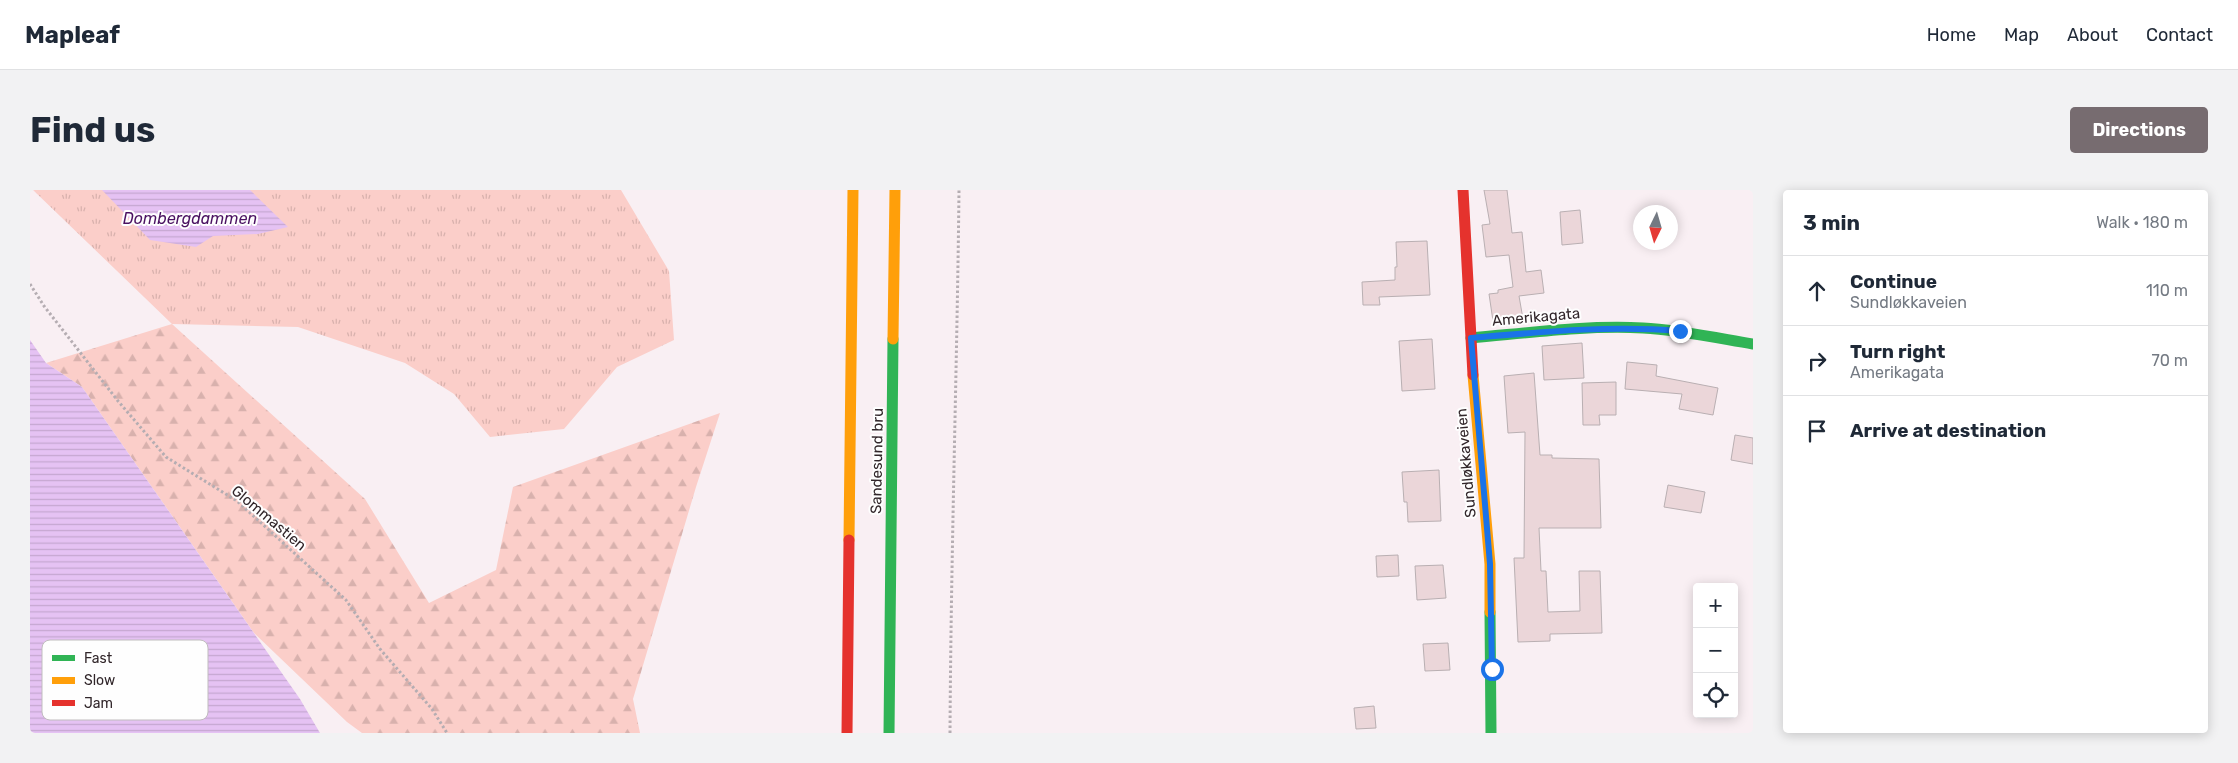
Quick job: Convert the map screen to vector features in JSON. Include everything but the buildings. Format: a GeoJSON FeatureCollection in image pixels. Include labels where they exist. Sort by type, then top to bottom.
{"type":"FeatureCollection","features":[{"type":"Feature","properties":{"kind":"main road","name":"Sandesund bru"},"geometry":{"type":"LineString","coordinates":[[848,733],[853,190]]}},
{"type":"Feature","properties":{"kind":"main road","name":"Sandesund bru"},"geometry":{"type":"LineString","coordinates":[[889,733],[895,190]]}},
{"type":"Feature","properties":{"kind":"main road","name":"Sundløkkaveien"},"geometry":{"type":"LineString","coordinates":[[1463,190],[1471,338],[1490,564],[1491,733]]}},
{"type":"Feature","properties":{"kind":"main road","name":"Amerikagata"},"geometry":{"type":"LineString","coordinates":[[1471,338],[1591,328],[1642,328],[1680,331],[1753,344]]}},
{"type":"Feature","properties":{"kind":"path"},"geometry":{"type":"LineString","coordinates":[[950,733],[951,562],[957,361],[959,190]]}},
{"type":"Feature","properties":{"kind":"path","name":"Glommastien"},"geometry":{"type":"LineString","coordinates":[[30,284],[44,306],[118,401],[166,458],[237,502],[346,600],[380,649],[432,709],[447,733]]}},
{"type":"Feature","properties":{"kind":"green space"},"geometry":{"type":"Polygon","coordinates":[[[33,190],[621,190],[669,271],[674,340],[617,367],[564,429],[490,437],[454,394],[405,363],[298,327],[172,324],[33,190]]]}},
{"type":"Feature","properties":{"kind":"green space"},"geometry":{"type":"Polygon","coordinates":[[[172,324],[365,499],[429,603],[496,570],[513,487],[720,413],[633,699],[640,733],[362,733],[347,722],[254,633],[82,387],[46,363],[172,324]]]}},
{"type":"Feature","properties":{"kind":"water","name":"Dombergdammen"},"geometry":{"type":"Polygon","coordinates":[[[102,190],[250,190],[288,227],[258,234],[213,236],[196,247],[150,240],[102,190]]]}},
{"type":"Feature","properties":{"kind":"water"},"geometry":{"type":"Polygon","coordinates":[[[30,340],[46,363],[82,387],[300,699],[320,733],[30,733],[30,340]]]}},
{"type":"Feature","properties":{"kind":"traffic: fast"},"geometry":{"type":"LineString","coordinates":[[1471,338],[1557,330],[1622,327],[1671,330],[1753,344]]}},
{"type":"Feature","properties":{"kind":"traffic: fast"},"geometry":{"type":"LineString","coordinates":[[889,733],[893,339]]}},
{"type":"Feature","properties":{"kind":"traffic: fast"},"geometry":{"type":"LineString","coordinates":[[1490,612],[1491,733]]}},
{"type":"Feature","properties":{"kind":"traffic: slow"},"geometry":{"type":"LineString","coordinates":[[849,540],[853,190]]}},
{"type":"Feature","properties":{"kind":"traffic: slow"},"geometry":{"type":"LineString","coordinates":[[893,339],[895,190]]}},
{"type":"Feature","properties":{"kind":"traffic: slow"},"geometry":{"type":"LineString","coordinates":[[1473,375],[1490,564],[1490,612]]}},
{"type":"Feature","properties":{"kind":"traffic: jam"},"geometry":{"type":"LineString","coordinates":[[1463,190],[1473,375]]}},
{"type":"Feature","properties":{"kind":"traffic: jam"},"geometry":{"type":"LineString","coordinates":[[847,733],[849,540]]}},
{"type":"Feature","properties":{"kind":"route"},"geometry":{"type":"LineString","coordinates":[[1492,669],[1490,564],[1473,382],[1471,338],[1591,328],[1642,328],[1680,331]]}}]}
